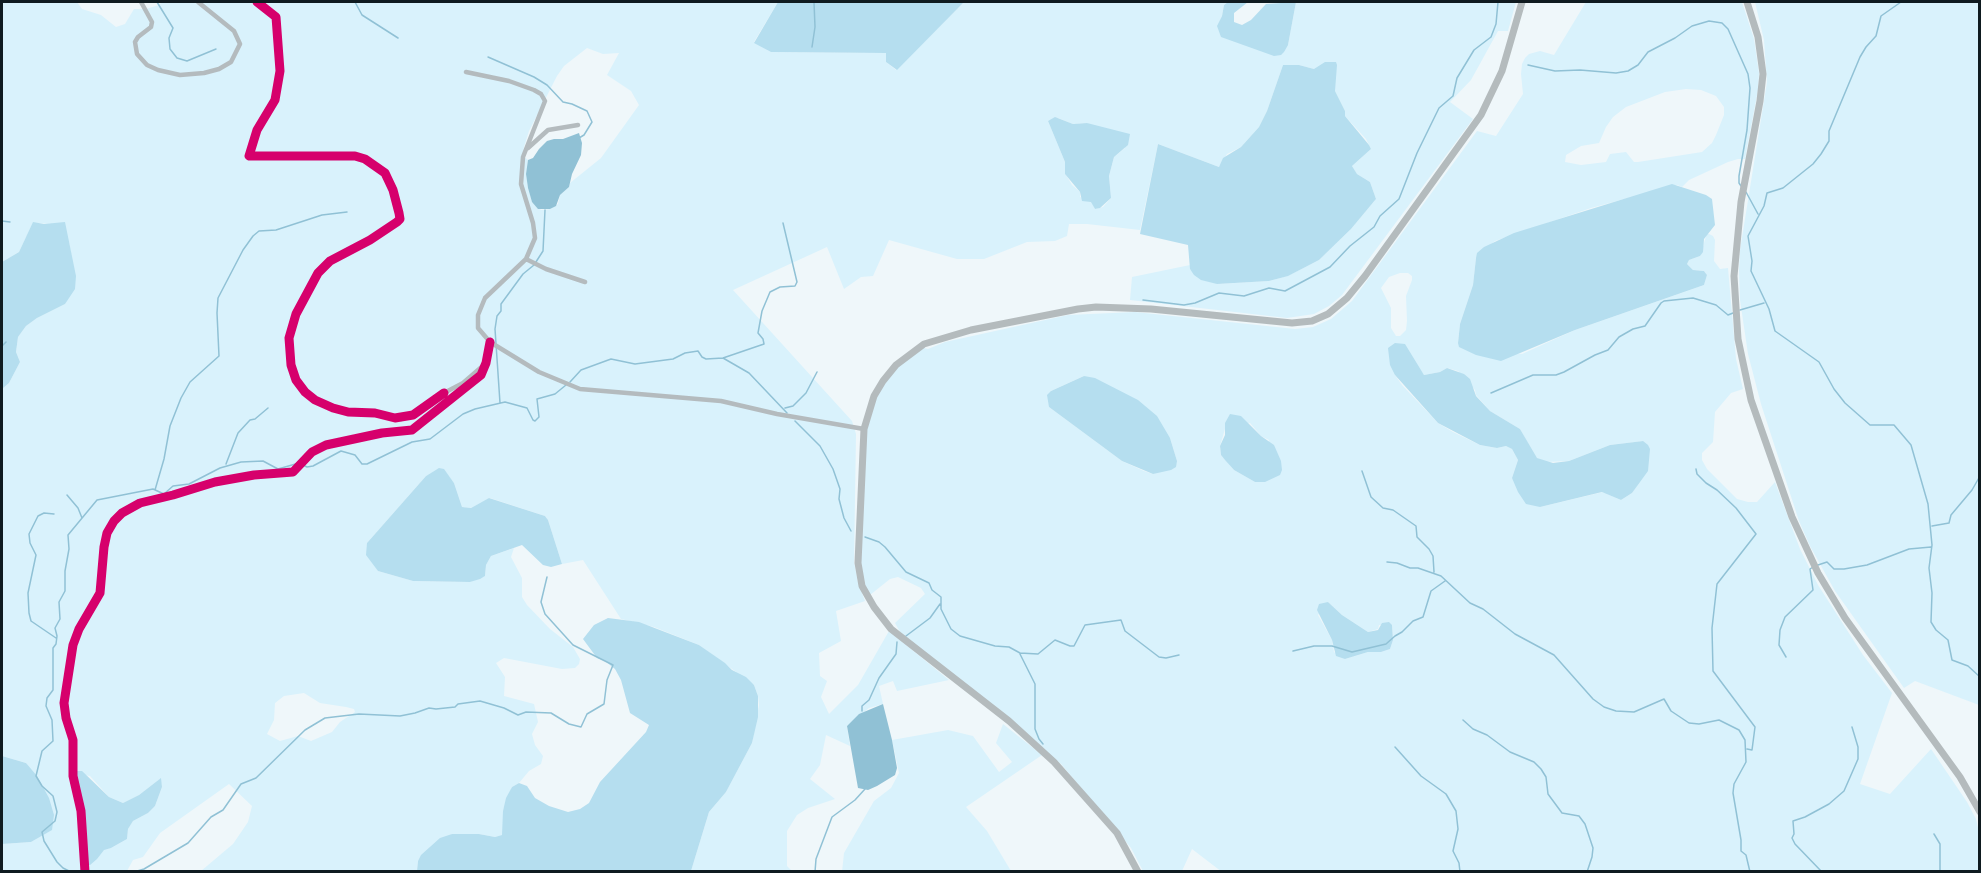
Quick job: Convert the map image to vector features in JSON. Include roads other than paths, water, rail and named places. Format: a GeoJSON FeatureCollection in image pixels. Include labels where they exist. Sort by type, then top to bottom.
{"type":"FeatureCollection","features":[{"type":"Feature","properties":{"kind":"main road"},"geometry":{"type":"LineString","coordinates":[[1138,872],[1117,833],[1054,762],[1009,722],[891,629],[874,608],[862,585],[858,562],[864,429],[874,396],[896,365],[924,344],[971,330],[1096,307],[1151,309],[1292,323],[1312,321],[1336,309],[1377,261],[1481,115],[1502,71],[1522,2]]}},
{"type":"Feature","properties":{"kind":"main road"},"geometry":{"type":"LineString","coordinates":[[1747,2],[1762,55],[1763,80],[1741,202],[1734,276],[1738,339],[1751,400],[1792,517],[1823,581],[1860,640],[1960,777],[1980,812]]}},
{"type":"Feature","properties":{"kind":"street"},"geometry":{"type":"LineString","coordinates":[[141,2],[152,22],[151,27],[135,42],[137,54],[147,64],[158,70],[180,75],[219,69],[231,62],[240,45],[234,31],[198,2]]}},
{"type":"Feature","properties":{"kind":"street"},"geometry":{"type":"LineString","coordinates":[[257,2],[276,17],[280,71],[275,100],[257,130],[249,156],[355,156],[365,159],[385,173],[393,190],[400,219],[370,240],[330,261],[318,273],[290,328],[289,350],[296,380],[315,400],[333,408],[401,419],[412,415],[442,394],[464,383],[486,363]]}},
{"type":"Feature","properties":{"kind":"street"},"geometry":{"type":"LineString","coordinates":[[466,72],[509,81],[540,94],[545,100],[523,157],[521,184],[533,223],[535,238],[526,258],[485,298],[478,315],[478,328],[490,342],[539,372],[579,389],[721,401],[777,414],[864,429]]}},
{"type":"Feature","properties":{"kind":"street"},"geometry":{"type":"LineString","coordinates":[[526,150],[548,130],[578,125]]}},
{"type":"Feature","properties":{"kind":"street"},"geometry":{"type":"LineString","coordinates":[[526,258],[546,269],[585,282]]}},
{"type":"Feature","properties":{"kind":"street"},"geometry":{"type":"LineString","coordinates":[[86,872],[81,811],[73,776],[73,740],[64,703],[73,645],[79,629],[100,593],[104,547],[107,533],[114,521],[122,513],[140,503],[215,482],[254,475],[293,472],[312,452],[326,445],[382,433],[412,430],[481,375],[490,342]]}},
{"type":"Feature","properties":{"kind":"waterway"},"geometry":{"type":"LineString","coordinates":[[157,2],[173,28],[169,38],[170,49],[177,58],[187,61],[216,49]]}},
{"type":"Feature","properties":{"kind":"waterway"},"geometry":{"type":"LineString","coordinates":[[355,2],[362,15],[398,38]]}},
{"type":"Feature","properties":{"kind":"waterway"},"geometry":{"type":"LineString","coordinates":[[812,47],[815,27],[814,2]]}},
{"type":"Feature","properties":{"kind":"waterway"},"geometry":{"type":"LineString","coordinates":[[1143,300],[1184,305],[1219,293],[1244,296],[1269,288],[1285,291],[1330,267],[1350,246],[1374,227],[1380,216],[1399,199],[1417,153],[1439,108],[1453,96],[1457,78],[1474,50],[1491,37],[1496,24],[1498,2]]}},
{"type":"Feature","properties":{"kind":"waterway"},"geometry":{"type":"LineString","coordinates":[[1901,2],[1881,16],[1876,36],[1860,57],[1829,131],[1829,141],[1821,154],[1813,164],[1783,188],[1767,193],[1764,206],[1748,236],[1752,261],[1751,271],[1769,309],[1775,331],[1819,362],[1845,403],[1870,425],[1894,425],[1911,445],[1928,504],[1932,545],[1929,568],[1932,593],[1931,622],[1936,630],[1948,640],[1952,660],[1968,666],[1980,677]]}},
{"type":"Feature","properties":{"kind":"waterway"},"geometry":{"type":"LineString","coordinates":[[1528,65],[1555,71],[1580,70],[1616,73],[1628,71],[1638,65],[1648,52],[1692,26],[1709,21],[1722,23],[1728,29],[1748,74],[1750,88],[1747,130],[1739,176],[1741,186]]}},
{"type":"Feature","properties":{"kind":"waterway"},"geometry":{"type":"LineString","coordinates":[[488,57],[534,77],[547,85],[563,102],[587,111],[592,122],[584,135],[579,138]]}},
{"type":"Feature","properties":{"kind":"waterway"},"geometry":{"type":"LineString","coordinates":[[1746,192],[1758,214]]}},
{"type":"Feature","properties":{"kind":"waterway"},"geometry":{"type":"LineString","coordinates":[[500,403],[495,329],[497,316],[501,311],[501,304],[543,251],[545,210]]}},
{"type":"Feature","properties":{"kind":"waterway"},"geometry":{"type":"LineString","coordinates":[[155,490],[170,426],[181,398],[190,382],[219,356],[218,298],[243,250],[259,231],[276,230],[322,215],[347,212]]}},
{"type":"Feature","properties":{"kind":"waterway"},"geometry":{"type":"LineString","coordinates":[[2,221],[10,222]]}},
{"type":"Feature","properties":{"kind":"waterway"},"geometry":{"type":"LineString","coordinates":[[570,382],[581,370],[611,359],[635,364],[673,359],[685,353],[698,351],[706,359],[723,358],[764,344],[758,333],[762,311],[770,292],[780,287],[795,286],[797,282],[783,223]]}},
{"type":"Feature","properties":{"kind":"waterway"},"geometry":{"type":"LineString","coordinates":[[1491,393],[1533,375],[1556,375],[1608,350],[1619,337],[1633,329],[1645,326],[1664,301],[1693,298],[1716,305],[1728,315],[1733,313]]}},
{"type":"Feature","properties":{"kind":"waterway"},"geometry":{"type":"LineString","coordinates":[[1740,310],[1764,303]]}},
{"type":"Feature","properties":{"kind":"waterway"},"geometry":{"type":"LineString","coordinates":[[2,346],[6,342]]}},
{"type":"Feature","properties":{"kind":"waterway"},"geometry":{"type":"LineString","coordinates":[[723,358],[749,373],[787,413]]}},
{"type":"Feature","properties":{"kind":"waterway"},"geometry":{"type":"LineString","coordinates":[[785,408],[793,406],[806,393],[817,372]]}},
{"type":"Feature","properties":{"kind":"waterway"},"geometry":{"type":"LineString","coordinates":[[303,465],[313,466],[341,451],[355,455],[362,464],[367,464],[412,442],[430,439],[463,414],[505,402],[527,408],[535,421],[539,417],[537,399],[555,394],[566,385]]}},
{"type":"Feature","properties":{"kind":"waterway"},"geometry":{"type":"LineString","coordinates":[[226,464],[238,433],[250,420],[255,419],[268,408]]}},
{"type":"Feature","properties":{"kind":"waterway"},"geometry":{"type":"LineString","coordinates":[[795,421],[820,446],[833,469],[840,489],[839,499],[844,518],[851,531]]}},
{"type":"Feature","properties":{"kind":"waterway"},"geometry":{"type":"LineString","coordinates":[[71,872],[57,862],[44,841],[42,832],[55,821],[57,812],[53,796],[42,786],[36,776],[42,751],[53,741],[52,720],[46,706],[47,698],[53,690],[53,648],[57,636],[55,628],[60,619],[59,602],[65,591],[68,535],[97,500],[153,489],[164,494],[173,486],[189,484],[220,468],[241,462],[263,461],[278,469],[299,463]]}},
{"type":"Feature","properties":{"kind":"waterway"},"geometry":{"type":"LineString","coordinates":[[1696,469],[1697,474],[1706,483],[1736,508],[1756,534],[1717,584],[1712,628],[1713,671],[1755,727],[1752,750],[1747,749]]}},
{"type":"Feature","properties":{"kind":"waterway"},"geometry":{"type":"LineString","coordinates":[[1362,471],[1371,497],[1383,508],[1393,510],[1416,526],[1417,537],[1433,556],[1434,572]]}},
{"type":"Feature","properties":{"kind":"waterway"},"geometry":{"type":"LineString","coordinates":[[1932,526],[1949,523],[1951,515],[1972,490],[1980,476]]}},
{"type":"Feature","properties":{"kind":"waterway"},"geometry":{"type":"LineString","coordinates":[[67,495],[78,508],[82,518]]}},
{"type":"Feature","properties":{"kind":"waterway"},"geometry":{"type":"LineString","coordinates":[[54,514],[44,513],[38,516],[29,534],[30,543],[36,555],[28,593],[31,621],[56,638]]}},
{"type":"Feature","properties":{"kind":"waterway"},"geometry":{"type":"LineString","coordinates":[[865,537],[885,547],[906,572],[929,583],[932,590],[941,597],[941,609],[951,629],[960,636],[995,646],[1009,647],[1020,653],[1038,654],[1055,640],[1074,646],[1085,625],[1121,620],[1125,631],[1159,657],[1179,655]]}},
{"type":"Feature","properties":{"kind":"waterway"},"geometry":{"type":"LineString","coordinates":[[1818,565],[1827,562],[1834,569],[1844,569],[1867,565],[1909,549],[1931,547]]}},
{"type":"Feature","properties":{"kind":"waterway"},"geometry":{"type":"LineString","coordinates":[[1387,562],[1418,568],[1441,576],[1470,603],[1483,609],[1515,634],[1554,655],[1593,699],[1604,707],[1616,711],[1634,712],[1664,699],[1671,711],[1689,723],[1699,724],[1719,720],[1739,730],[1745,740],[1746,762],[1734,784],[1733,793],[1741,851],[1746,855],[1750,872]]}},
{"type":"Feature","properties":{"kind":"waterway"},"geometry":{"type":"LineString","coordinates":[[1786,657],[1779,645],[1780,630],[1785,617],[1813,590],[1810,569],[1813,567]]}},
{"type":"Feature","properties":{"kind":"waterway"},"geometry":{"type":"LineString","coordinates":[[134,872],[144,869],[188,843],[211,817],[223,810],[241,784],[256,778],[305,730],[325,718],[359,714],[400,716],[429,708],[455,707],[458,704],[480,701],[518,715],[526,712],[551,713],[569,724],[581,727],[587,714],[604,704],[607,680],[613,665],[573,645],[545,614],[541,602],[547,577]]}},
{"type":"Feature","properties":{"kind":"waterway"},"geometry":{"type":"LineString","coordinates":[[1293,651],[1314,646],[1332,646],[1352,652],[1386,644],[1413,621],[1423,617],[1431,591],[1445,581]]}},
{"type":"Feature","properties":{"kind":"waterway"},"geometry":{"type":"LineString","coordinates":[[906,636],[930,618],[940,604]]}},
{"type":"Feature","properties":{"kind":"waterway"},"geometry":{"type":"LineString","coordinates":[[862,711],[862,706],[869,700],[879,678],[896,654],[897,642]]}},
{"type":"Feature","properties":{"kind":"waterway"},"geometry":{"type":"LineString","coordinates":[[1020,654],[1035,684],[1035,729],[1043,744]]}},
{"type":"Feature","properties":{"kind":"waterway"},"geometry":{"type":"LineString","coordinates":[[1463,720],[1473,729],[1487,735],[1510,752],[1534,762],[1541,769],[1546,777],[1548,794],[1562,813],[1579,816],[1585,824],[1593,848],[1587,872]]}},
{"type":"Feature","properties":{"kind":"waterway"},"geometry":{"type":"LineString","coordinates":[[1822,872],[1795,844],[1792,838],[1793,821],[1829,804],[1844,791],[1858,759],[1858,747],[1852,727]]}},
{"type":"Feature","properties":{"kind":"waterway"},"geometry":{"type":"LineString","coordinates":[[1395,747],[1421,776],[1446,794],[1456,811],[1458,829],[1453,851],[1459,863],[1460,872]]}},
{"type":"Feature","properties":{"kind":"waterway"},"geometry":{"type":"LineString","coordinates":[[815,872],[816,859],[832,817],[855,800],[865,789]]}},
{"type":"Feature","properties":{"kind":"waterway"},"geometry":{"type":"LineString","coordinates":[[1934,834],[1940,844],[1940,872]]}}]}
